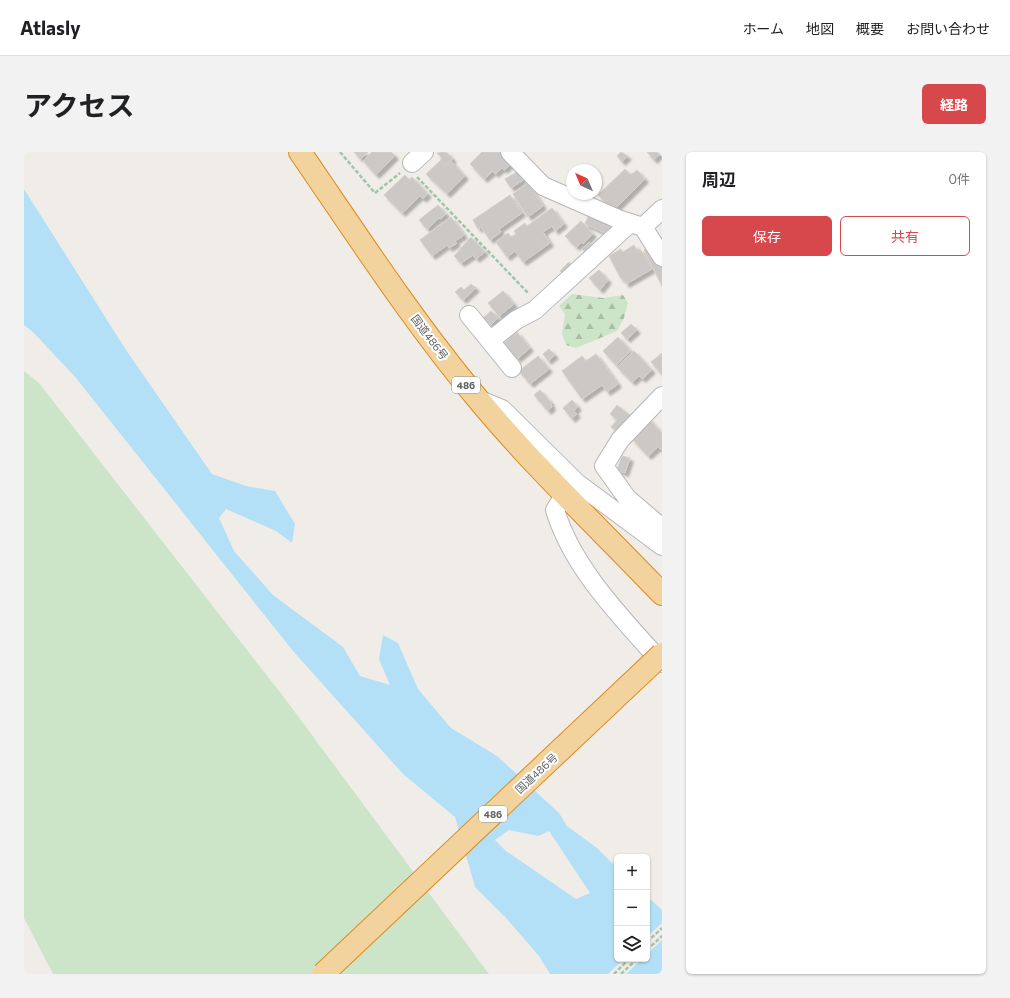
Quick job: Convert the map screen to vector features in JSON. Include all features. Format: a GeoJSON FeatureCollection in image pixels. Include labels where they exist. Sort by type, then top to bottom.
{"type":"FeatureCollection","features":[{"type":"Feature","properties":{"kind":"highway","name":"国道486号"},"geometry":{"type":"LineString","coordinates":[[300,152],[406,305],[477,398],[662,594]]}},
{"type":"Feature","properties":{"kind":"highway","name":"国道486号"},"geometry":{"type":"LineString","coordinates":[[323,974],[662,654]]}},
{"type":"Feature","properties":{"kind":"street"},"geometry":{"type":"LineString","coordinates":[[510,152],[543,186],[636,225],[662,257]]}},
{"type":"Feature","properties":{"kind":"street"},"geometry":{"type":"LineString","coordinates":[[491,340],[510,324],[540,306],[636,225],[662,209]]}},
{"type":"Feature","properties":{"kind":"street"},"geometry":{"type":"LineString","coordinates":[[470,315],[512,368]]}},
{"type":"Feature","properties":{"kind":"street"},"geometry":{"type":"LineString","coordinates":[[662,396],[620,440],[604,466],[627,498],[662,528]]}},
{"type":"Feature","properties":{"kind":"street"},"geometry":{"type":"LineString","coordinates":[[477,398],[502,409],[577,482],[662,546]]}},
{"type":"Feature","properties":{"kind":"street"},"geometry":{"type":"LineString","coordinates":[[566,494],[555,510],[562,532],[604,598],[662,663]]}},
{"type":"Feature","properties":{"kind":"path"},"geometry":{"type":"LineString","coordinates":[[340,152],[376,192],[415,161],[540,306]]}},
{"type":"Feature","properties":{"kind":"path"},"geometry":{"type":"LineString","coordinates":[[650,939],[662,928]]}},
{"type":"Feature","properties":{"kind":"path"},"geometry":{"type":"LineString","coordinates":[[650,947],[662,936]]}},
{"type":"Feature","properties":{"kind":"path"},"geometry":{"type":"LineString","coordinates":[[614,974],[627,962]]}},
{"type":"Feature","properties":{"kind":"path"},"geometry":{"type":"LineString","coordinates":[[622,974],[634,962]]}},
{"type":"Feature","properties":{"kind":"green space"},"geometry":{"type":"Polygon","coordinates":[[[572,294],[603,298],[623,295],[628,303],[624,318],[617,331],[576,348],[566,345],[562,334],[565,314],[559,306],[572,294]]]}},
{"type":"Feature","properties":{"kind":"green space"},"geometry":{"type":"Polygon","coordinates":[[[24,371],[39,383],[286,700],[489,974],[53,974],[24,918],[24,371]]]}},
{"type":"Feature","properties":{"kind":"water"},"geometry":{"type":"Polygon","coordinates":[[[24,189],[126,350],[212,474],[246,486],[275,491],[295,524],[292,543],[276,531],[226,509],[219,518],[234,551],[273,595],[343,647],[360,676],[390,685],[379,659],[383,635],[398,643],[418,689],[451,728],[497,756],[559,813],[567,826],[597,848],[614,865],[614,962],[650,962],[650,899],[662,910],[662,974],[550,974],[539,956],[506,918],[475,887],[455,817],[403,774],[293,651],[76,378],[33,332],[24,325],[24,189]],[[509,830],[495,840],[506,851],[576,899],[590,893],[549,831],[538,836],[509,830]]]}},
{"type":"Feature","properties":{"kind":"pier"},"geometry":{"type":"Polygon","coordinates":[[[662,923],[662,940],[650,951],[650,934],[662,923]]]}},
{"type":"Feature","properties":{"kind":"pier"},"geometry":{"type":"Polygon","coordinates":[[[621,962],[639,962],[626,974],[608,974],[621,962]]]}},
{"type":"Feature","properties":{"kind":"building"},"geometry":{"type":"Polygon","coordinates":[[[354,152],[368,152],[360,159],[354,152]]]}},
{"type":"Feature","properties":{"kind":"building"},"geometry":{"type":"Polygon","coordinates":[[[372,152],[391,152],[395,156],[376,175],[363,161],[372,152]]]}},
{"type":"Feature","properties":{"kind":"building"},"geometry":{"type":"Polygon","coordinates":[[[446,152],[453,159],[445,166],[440,161],[442,158],[437,153],[446,152]]]}},
{"type":"Feature","properties":{"kind":"building"},"geometry":{"type":"Polygon","coordinates":[[[482,152],[503,152],[513,162],[504,170],[502,168],[495,174],[493,171],[484,179],[470,164],[482,152]]]}},
{"type":"Feature","properties":{"kind":"building"},"geometry":{"type":"Polygon","coordinates":[[[621,152],[628,156],[622,162],[617,156],[621,152]]]}},
{"type":"Feature","properties":{"kind":"building"},"geometry":{"type":"Polygon","coordinates":[[[647,152],[662,152],[654,160],[647,152]]]}},
{"type":"Feature","properties":{"kind":"building"},"geometry":{"type":"Polygon","coordinates":[[[440,161],[445,166],[451,161],[465,176],[447,194],[426,174],[440,161]]]}},
{"type":"Feature","properties":{"kind":"building"},"geometry":{"type":"Polygon","coordinates":[[[625,169],[631,175],[637,170],[645,179],[613,211],[602,199],[602,191],[625,169]]]}},
{"type":"Feature","properties":{"kind":"building"},"geometry":{"type":"Polygon","coordinates":[[[517,172],[523,180],[511,188],[505,179],[517,172]]]}},
{"type":"Feature","properties":{"kind":"building"},"geometry":{"type":"Polygon","coordinates":[[[405,175],[409,180],[412,177],[428,194],[423,199],[420,196],[402,213],[384,195],[405,175]]]}},
{"type":"Feature","properties":{"kind":"building"},"geometry":{"type":"Polygon","coordinates":[[[528,183],[543,206],[528,217],[513,194],[528,183]]]}},
{"type":"Feature","properties":{"kind":"building"},"geometry":{"type":"Polygon","coordinates":[[[510,195],[522,213],[499,229],[501,232],[490,240],[481,227],[478,229],[473,220],[510,195]]]}},
{"type":"Feature","properties":{"kind":"building"},"geometry":{"type":"Polygon","coordinates":[[[438,205],[446,214],[427,229],[419,220],[438,205]]]}},
{"type":"Feature","properties":{"kind":"building"},"geometry":{"type":"Polygon","coordinates":[[[552,208],[564,224],[555,231],[552,226],[543,232],[550,243],[523,262],[515,251],[507,257],[496,242],[508,233],[511,237],[516,234],[514,231],[525,223],[527,226],[552,208]]]}},
{"type":"Feature","properties":{"kind":"building"},"geometry":{"type":"Polygon","coordinates":[[[590,212],[616,223],[610,235],[585,224],[590,212]]]}},
{"type":"Feature","properties":{"kind":"building"},"geometry":{"type":"Polygon","coordinates":[[[451,217],[464,235],[455,241],[457,243],[449,248],[447,245],[432,256],[420,240],[451,217]]]}},
{"type":"Feature","properties":{"kind":"building"},"geometry":{"type":"Polygon","coordinates":[[[581,221],[593,234],[583,244],[582,242],[576,247],[565,236],[581,221]]]}},
{"type":"Feature","properties":{"kind":"building"},"geometry":{"type":"Polygon","coordinates":[[[471,237],[485,252],[476,259],[473,255],[461,263],[454,256],[471,237]]]}},
{"type":"Feature","properties":{"kind":"building"},"geometry":{"type":"Polygon","coordinates":[[[589,242],[596,249],[589,257],[582,249],[589,242]]]}},
{"type":"Feature","properties":{"kind":"building"},"geometry":{"type":"Polygon","coordinates":[[[634,245],[637,251],[640,249],[652,269],[626,284],[623,278],[621,279],[609,256],[621,249],[623,252],[634,245]]]}},
{"type":"Feature","properties":{"kind":"building"},"geometry":{"type":"Polygon","coordinates":[[[650,247],[662,263],[662,286],[644,250],[650,247]]]}},
{"type":"Feature","properties":{"kind":"building"},"geometry":{"type":"Polygon","coordinates":[[[569,262],[577,269],[568,279],[560,271],[569,262]]]}},
{"type":"Feature","properties":{"kind":"building"},"geometry":{"type":"Polygon","coordinates":[[[599,270],[608,280],[600,290],[589,278],[599,270]]]}},
{"type":"Feature","properties":{"kind":"building"},"geometry":{"type":"Polygon","coordinates":[[[471,284],[476,288],[463,300],[455,292],[461,287],[464,290],[471,284]]]}},
{"type":"Feature","properties":{"kind":"building"},"geometry":{"type":"Polygon","coordinates":[[[503,291],[514,304],[499,316],[488,303],[503,291]]]}},
{"type":"Feature","properties":{"kind":"building"},"geometry":{"type":"Polygon","coordinates":[[[491,311],[498,318],[491,325],[483,318],[491,311]]]}},
{"type":"Feature","properties":{"kind":"building"},"geometry":{"type":"Polygon","coordinates":[[[631,324],[637,330],[627,339],[621,333],[631,324]]]}},
{"type":"Feature","properties":{"kind":"building"},"geometry":{"type":"Polygon","coordinates":[[[517,332],[530,348],[517,359],[504,343],[517,332]]]}},
{"type":"Feature","properties":{"kind":"building"},"geometry":{"type":"Polygon","coordinates":[[[618,337],[631,351],[616,365],[603,351],[618,337]]]}},
{"type":"Feature","properties":{"kind":"building"},"geometry":{"type":"Polygon","coordinates":[[[549,349],[555,355],[548,361],[543,354],[549,349]]]}},
{"type":"Feature","properties":{"kind":"building"},"geometry":{"type":"Polygon","coordinates":[[[634,351],[652,370],[642,379],[639,376],[632,382],[617,367],[634,351]]]}},
{"type":"Feature","properties":{"kind":"building"},"geometry":{"type":"Polygon","coordinates":[[[662,353],[662,375],[651,362],[662,353]]]}},
{"type":"Feature","properties":{"kind":"building"},"geometry":{"type":"Polygon","coordinates":[[[596,354],[618,384],[607,392],[602,385],[582,399],[562,371],[582,356],[586,361],[596,354]]]}},
{"type":"Feature","properties":{"kind":"building"},"geometry":{"type":"Polygon","coordinates":[[[538,356],[549,369],[530,384],[519,371],[538,356]]]}},
{"type":"Feature","properties":{"kind":"building"},"geometry":{"type":"Polygon","coordinates":[[[540,390],[550,401],[552,407],[548,411],[534,395],[540,390]]]}},
{"type":"Feature","properties":{"kind":"building"},"geometry":{"type":"Polygon","coordinates":[[[572,400],[578,407],[574,411],[577,414],[572,419],[563,408],[572,400]]]}},
{"type":"Feature","properties":{"kind":"building"},"geometry":{"type":"Polygon","coordinates":[[[617,405],[632,417],[618,433],[611,427],[617,420],[610,414],[617,405]]]}},
{"type":"Feature","properties":{"kind":"building"},"geometry":{"type":"Polygon","coordinates":[[[648,418],[662,433],[662,449],[661,450],[658,447],[648,456],[631,438],[648,418]]]}},
{"type":"Feature","properties":{"kind":"building"},"geometry":{"type":"Polygon","coordinates":[[[622,456],[630,458],[625,473],[617,470],[622,456]]]}}]}
